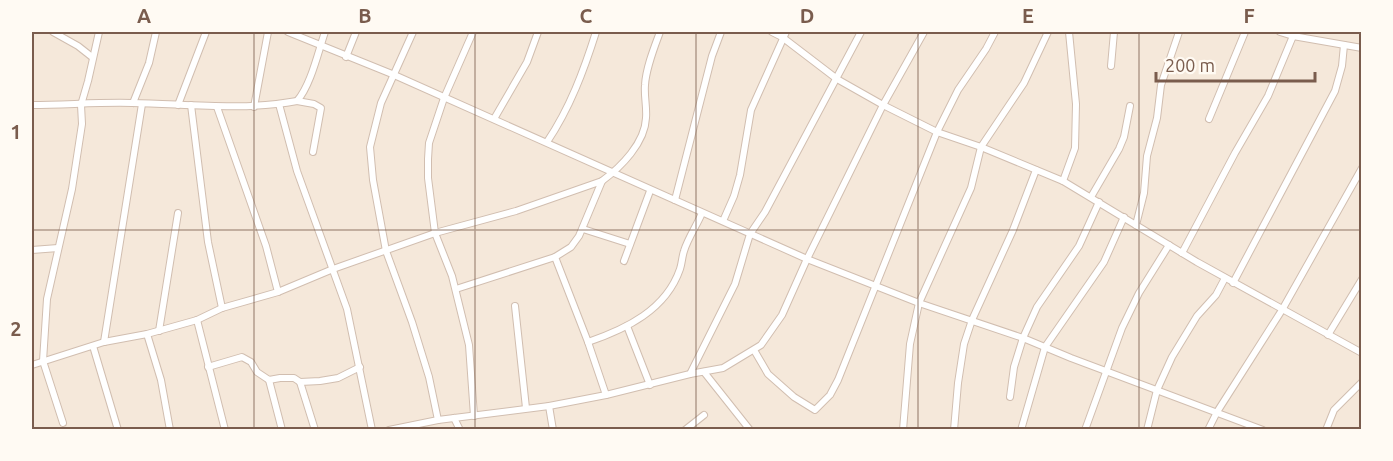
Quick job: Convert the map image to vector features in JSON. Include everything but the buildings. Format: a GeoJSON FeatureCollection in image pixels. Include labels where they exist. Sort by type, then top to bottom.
{"type":"FeatureCollection","features":[{"type":"Feature","properties":{"kind":"street"},"geometry":{"type":"LineString","coordinates":[[53,32],[92,57]]}},
{"type":"Feature","properties":{"kind":"street"},"geometry":{"type":"LineString","coordinates":[[63,423],[43,361],[47,299],[72,189],[81,124],[81,105],[99,32]]}},
{"type":"Feature","properties":{"kind":"street"},"geometry":{"type":"LineString","coordinates":[[133,103],[149,63],[156,32]]}},
{"type":"Feature","properties":{"kind":"street"},"geometry":{"type":"LineString","coordinates":[[178,105],[206,32]]}},
{"type":"Feature","properties":{"kind":"street"},"geometry":{"type":"LineString","coordinates":[[254,106],[261,59],[268,32]]}},
{"type":"Feature","properties":{"kind":"street"},"geometry":{"type":"LineString","coordinates":[[288,32],[392,74],[614,172],[650,191],[807,259],[1263,429]]}},
{"type":"Feature","properties":{"kind":"street"},"geometry":{"type":"LineString","coordinates":[[297,101],[302,96],[325,32]]}},
{"type":"Feature","properties":{"kind":"street"},"geometry":{"type":"LineString","coordinates":[[346,57],[356,32]]}},
{"type":"Feature","properties":{"kind":"street"},"geometry":{"type":"LineString","coordinates":[[413,32],[392,74],[375,122],[370,147],[386,251],[412,321],[429,377],[438,420]]}},
{"type":"Feature","properties":{"kind":"street"},"geometry":{"type":"LineString","coordinates":[[473,32],[444,98],[429,143],[428,178],[435,233],[456,289],[469,345],[474,416]]}},
{"type":"Feature","properties":{"kind":"street"},"geometry":{"type":"LineString","coordinates":[[494,120],[527,62],[538,32]]}},
{"type":"Feature","properties":{"kind":"street"},"geometry":{"type":"LineString","coordinates":[[547,142],[568,107],[596,32]]}},
{"type":"Feature","properties":{"kind":"street"},"geometry":{"type":"LineString","coordinates":[[32,365],[104,342],[147,334],[197,320],[222,308],[278,292],[333,269],[435,233],[516,211],[602,181],[614,172],[639,142],[645,130],[645,84],[660,32]]}},
{"type":"Feature","properties":{"kind":"street"},"geometry":{"type":"LineString","coordinates":[[675,200],[712,56],[721,32]]}},
{"type":"Feature","properties":{"kind":"street"},"geometry":{"type":"LineString","coordinates":[[772,32],[784,34],[837,79],[883,105],[937,132],[981,147],[1064,181],[1233,283],[1362,353]]}},
{"type":"Feature","properties":{"kind":"street"},"geometry":{"type":"LineString","coordinates":[[690,374],[735,284],[750,234],[765,212],[776,187],[861,32]]}},
{"type":"Feature","properties":{"kind":"street"},"geometry":{"type":"LineString","coordinates":[[389,429],[417,427],[438,420],[549,406],[606,395],[690,374],[723,369],[761,345],[783,315],[807,259],[883,105],[924,32]]}},
{"type":"Feature","properties":{"kind":"street"},"geometry":{"type":"LineString","coordinates":[[754,350],[768,374],[794,397],[815,410],[830,395],[937,132],[958,90],[987,49],[995,32]]}},
{"type":"Feature","properties":{"kind":"street"},"geometry":{"type":"LineString","coordinates":[[903,429],[910,344],[920,303],[970,188],[981,147],[1024,83],[1048,32]]}},
{"type":"Feature","properties":{"kind":"street"},"geometry":{"type":"LineString","coordinates":[[1064,181],[1075,148],[1076,104],[1069,32]]}},
{"type":"Feature","properties":{"kind":"street"},"geometry":{"type":"LineString","coordinates":[[1111,66],[1114,32]]}},
{"type":"Feature","properties":{"kind":"street"},"geometry":{"type":"LineString","coordinates":[[1136,225],[1144,193],[1148,156],[1157,118],[1161,85],[1179,32]]}},
{"type":"Feature","properties":{"kind":"street"},"geometry":{"type":"LineString","coordinates":[[1209,119],[1245,32]]}},
{"type":"Feature","properties":{"kind":"street"},"geometry":{"type":"LineString","coordinates":[[1280,32],[1362,48]]}},
{"type":"Feature","properties":{"kind":"street"},"geometry":{"type":"LineString","coordinates":[[723,221],[740,175],[751,110],[784,34]]}},
{"type":"Feature","properties":{"kind":"street"},"geometry":{"type":"LineString","coordinates":[[1182,253],[1268,96],[1293,36]]}},
{"type":"Feature","properties":{"kind":"street"},"geometry":{"type":"LineString","coordinates":[[1233,283],[1335,91],[1342,66],[1344,45]]}},
{"type":"Feature","properties":{"kind":"street"},"geometry":{"type":"LineString","coordinates":[[32,105],[133,103],[217,107],[297,101],[314,104],[321,108],[313,152]]}},
{"type":"Feature","properties":{"kind":"street"},"geometry":{"type":"LineString","coordinates":[[104,342],[142,104]]}},
{"type":"Feature","properties":{"kind":"street"},"geometry":{"type":"LineString","coordinates":[[279,104],[297,171],[347,309],[372,429]]}},
{"type":"Feature","properties":{"kind":"street"},"geometry":{"type":"LineString","coordinates":[[191,105],[208,242],[222,308]]}},
{"type":"Feature","properties":{"kind":"street"},"geometry":{"type":"LineString","coordinates":[[1090,197],[1119,149],[1124,137],[1130,106]]}},
{"type":"Feature","properties":{"kind":"street"},"geometry":{"type":"LineString","coordinates":[[217,107],[266,246],[278,292]]}},
{"type":"Feature","properties":{"kind":"street"},"geometry":{"type":"LineString","coordinates":[[1208,429],[1282,310],[1362,168]]}},
{"type":"Feature","properties":{"kind":"street"},"geometry":{"type":"LineString","coordinates":[[954,429],[964,344],[972,320],[1014,230],[1036,170]]}},
{"type":"Feature","properties":{"kind":"street"},"geometry":{"type":"LineString","coordinates":[[456,289],[555,257],[571,247],[584,229],[602,181]]}},
{"type":"Feature","properties":{"kind":"street"},"geometry":{"type":"LineString","coordinates":[[624,261],[650,191]]}},
{"type":"Feature","properties":{"kind":"street"},"geometry":{"type":"LineString","coordinates":[[1010,397],[1014,367],[1023,338],[1038,307],[1079,246],[1099,202]]}},
{"type":"Feature","properties":{"kind":"street"},"geometry":{"type":"LineString","coordinates":[[159,331],[178,213]]}},
{"type":"Feature","properties":{"kind":"street"},"geometry":{"type":"LineString","coordinates":[[588,342],[627,326],[654,308],[680,270],[684,249],[702,213]]}},
{"type":"Feature","properties":{"kind":"street"},"geometry":{"type":"LineString","coordinates":[[1021,429],[1045,347],[1104,262],[1124,217]]}},
{"type":"Feature","properties":{"kind":"street"},"geometry":{"type":"LineString","coordinates":[[584,229],[630,244]]}},
{"type":"Feature","properties":{"kind":"street"},"geometry":{"type":"LineString","coordinates":[[1085,429],[1122,328],[1139,293],[1168,245]]}},
{"type":"Feature","properties":{"kind":"street"},"geometry":{"type":"LineString","coordinates":[[32,250],[58,248]]}},
{"type":"Feature","properties":{"kind":"street"},"geometry":{"type":"LineString","coordinates":[[555,257],[606,395]]}},
{"type":"Feature","properties":{"kind":"street"},"geometry":{"type":"LineString","coordinates":[[1147,429],[1157,390],[1181,339],[1216,295],[1225,278]]}},
{"type":"Feature","properties":{"kind":"street"},"geometry":{"type":"LineString","coordinates":[[1328,335],[1362,279]]}},
{"type":"Feature","properties":{"kind":"street"},"geometry":{"type":"LineString","coordinates":[[515,306],[526,408]]}},
{"type":"Feature","properties":{"kind":"street"},"geometry":{"type":"LineString","coordinates":[[197,320],[225,429]]}},
{"type":"Feature","properties":{"kind":"street"},"geometry":{"type":"LineString","coordinates":[[627,326],[650,385]]}},
{"type":"Feature","properties":{"kind":"street"},"geometry":{"type":"LineString","coordinates":[[147,334],[161,380],[170,429]]}},
{"type":"Feature","properties":{"kind":"street"},"geometry":{"type":"LineString","coordinates":[[93,346],[118,429]]}},
{"type":"Feature","properties":{"kind":"street"},"geometry":{"type":"LineString","coordinates":[[208,367],[242,357],[269,380],[294,378],[300,382],[315,429]]}},
{"type":"Feature","properties":{"kind":"street"},"geometry":{"type":"LineString","coordinates":[[300,382],[338,378],[360,367]]}},
{"type":"Feature","properties":{"kind":"street"},"geometry":{"type":"LineString","coordinates":[[704,372],[750,429]]}},
{"type":"Feature","properties":{"kind":"street"},"geometry":{"type":"LineString","coordinates":[[269,380],[282,429]]}},
{"type":"Feature","properties":{"kind":"street"},"geometry":{"type":"LineString","coordinates":[[1326,429],[1334,410],[1362,382]]}},
{"type":"Feature","properties":{"kind":"street"},"geometry":{"type":"LineString","coordinates":[[549,406],[553,429]]}},
{"type":"Feature","properties":{"kind":"street"},"geometry":{"type":"LineString","coordinates":[[685,429],[704,415]]}},
{"type":"Feature","properties":{"kind":"street"},"geometry":{"type":"LineString","coordinates":[[454,418],[460,429]]}},
{"type":"Feature","properties":{"kind":"shaded area"},"geometry":{"type":"Polygon","coordinates":[[[32,32],[1361,32],[1361,429],[32,429],[32,32]]]}}]}
